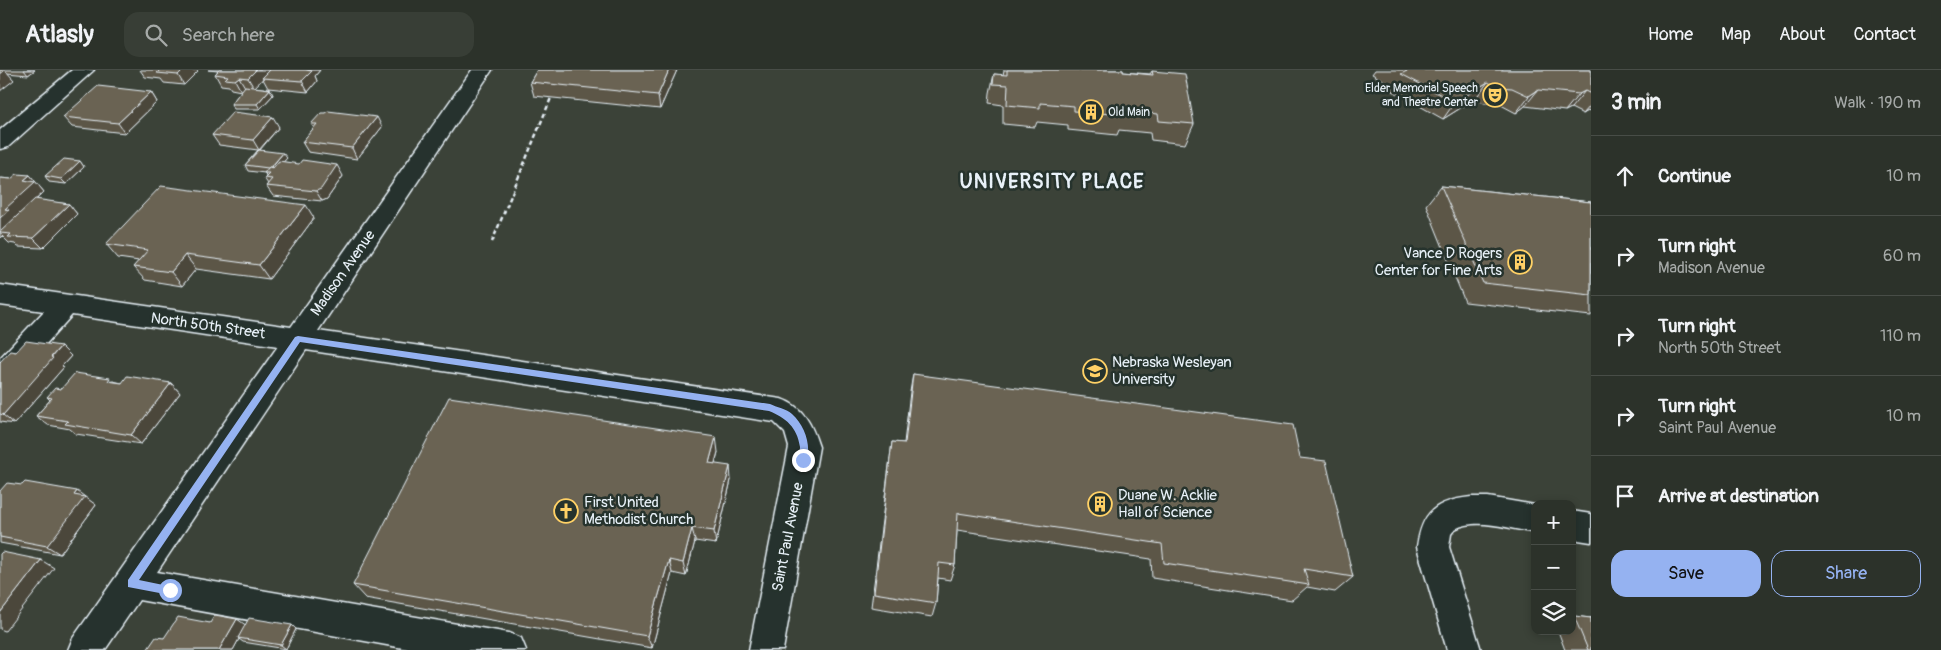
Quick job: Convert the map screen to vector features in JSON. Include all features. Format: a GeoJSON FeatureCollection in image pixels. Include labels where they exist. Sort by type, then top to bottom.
{"type":"FeatureCollection","features":[{"type":"Feature","properties":{"kind":"street"},"geometry":{"type":"LineString","coordinates":[[0,142],[84,70]]}},
{"type":"Feature","properties":{"kind":"street","name":"Madison Avenue"},"geometry":{"type":"LineString","coordinates":[[85,650],[482,70]]}},
{"type":"Feature","properties":{"kind":"street"},"geometry":{"type":"LineString","coordinates":[[0,121],[22,124]]}},
{"type":"Feature","properties":{"kind":"street","name":"North 50th Street"},"geometry":{"type":"LineString","coordinates":[[0,296],[770,408],[788,416],[796,426]]}},
{"type":"Feature","properties":{"kind":"street"},"geometry":{"type":"LineString","coordinates":[[0,376],[66,305]]}},
{"type":"Feature","properties":{"kind":"street","name":"Saint Paul Avenue"},"geometry":{"type":"LineString","coordinates":[[766,650],[803,460],[804,448],[800,432],[796,426]]}},
{"type":"Feature","properties":{"kind":"street"},"geometry":{"type":"LineString","coordinates":[[1464,650],[1434,547],[1434,534],[1440,522],[1458,511],[1476,510],[1531,518]]}},
{"type":"Feature","properties":{"kind":"street"},"geometry":{"type":"LineString","coordinates":[[1576,526],[1591,528]]}},
{"type":"Feature","properties":{"kind":"street"},"geometry":{"type":"LineString","coordinates":[[131,583],[510,650]]}},
{"type":"Feature","properties":{"kind":"path"},"geometry":{"type":"LineString","coordinates":[[492,242],[551,98]]}},
{"type":"Feature","properties":{"kind":"building"},"geometry":{"type":"Polygon","coordinates":[[[160,70],[183,70],[178,75],[157,73],[160,70]]]}},
{"type":"Feature","properties":{"kind":"building"},"geometry":{"type":"Polygon","coordinates":[[[219,70],[256,70],[248,78],[239,77],[235,80],[225,79],[228,76],[215,74],[219,70]]]}},
{"type":"Feature","properties":{"kind":"building"},"geometry":{"type":"Polygon","coordinates":[[[270,70],[312,71],[302,81],[262,78],[270,70]]]}},
{"type":"Feature","properties":{"kind":"building"},"geometry":{"type":"Polygon","coordinates":[[[537,70],[669,70],[658,95],[530,82],[537,70]]]}},
{"type":"Feature","properties":{"kind":"building"},"geometry":{"type":"Polygon","coordinates":[[[1007,70],[1123,70],[1123,72],[1153,75],[1152,71],[1185,74],[1194,124],[1159,121],[1158,114],[1123,110],[1124,115],[1074,111],[1074,106],[1040,103],[1040,108],[1007,105],[1008,85],[993,84],[994,74],[1007,75],[1007,70]]]}},
{"type":"Feature","properties":{"kind":"building"},"geometry":{"type":"Polygon","coordinates":[[[1406,70],[1591,70],[1591,94],[1585,91],[1579,94],[1538,90],[1529,96],[1512,88],[1497,87],[1488,82],[1455,102],[1401,74],[1406,70]]]}},
{"type":"Feature","properties":{"kind":"building"},"geometry":{"type":"Polygon","coordinates":[[[98,86],[151,92],[118,123],[63,117],[98,86]]]}},
{"type":"Feature","properties":{"kind":"building"},"geometry":{"type":"Polygon","coordinates":[[[245,86],[270,89],[257,104],[231,104],[245,86]]]}},
{"type":"Feature","properties":{"kind":"building"},"geometry":{"type":"Polygon","coordinates":[[[328,111],[377,117],[352,148],[302,142],[317,124],[311,124],[321,113],[328,111]]]}},
{"type":"Feature","properties":{"kind":"building"},"geometry":{"type":"Polygon","coordinates":[[[233,112],[273,117],[253,140],[212,135],[233,112]]]}},
{"type":"Feature","properties":{"kind":"building"},"geometry":{"type":"Polygon","coordinates":[[[259,150],[283,153],[268,168],[245,165],[259,150]]]}},
{"type":"Feature","properties":{"kind":"building"},"geometry":{"type":"Polygon","coordinates":[[[64,159],[80,161],[61,179],[45,176],[64,159]]]}},
{"type":"Feature","properties":{"kind":"building"},"geometry":{"type":"Polygon","coordinates":[[[302,160],[337,165],[321,189],[316,191],[266,186],[272,179],[264,178],[269,173],[264,173],[269,167],[273,168],[279,161],[299,164],[302,160]]]}},
{"type":"Feature","properties":{"kind":"building"},"geometry":{"type":"Polygon","coordinates":[[[17,174],[30,175],[24,180],[35,182],[5,209],[9,210],[0,218],[0,178],[11,179],[17,174]]]}},
{"type":"Feature","properties":{"kind":"building"},"geometry":{"type":"Polygon","coordinates":[[[161,186],[306,205],[259,265],[185,255],[171,272],[133,267],[148,250],[106,244],[161,186]]]}},
{"type":"Feature","properties":{"kind":"building","name":"Vance D Rogers Center for Fine Arts"},"geometry":{"type":"Polygon","coordinates":[[[1441,186],[1591,202],[1591,295],[1483,283],[1441,186]]]}},
{"type":"Feature","properties":{"kind":"building"},"geometry":{"type":"Polygon","coordinates":[[[35,199],[69,204],[33,238],[8,237],[11,234],[0,233],[0,232],[35,199]]]}},
{"type":"Feature","properties":{"kind":"building"},"geometry":{"type":"Polygon","coordinates":[[[26,341],[61,346],[51,357],[53,358],[3,415],[0,414],[0,362],[10,351],[16,352],[26,341]]]}},
{"type":"Feature","properties":{"kind":"building"},"geometry":{"type":"Polygon","coordinates":[[[75,373],[110,378],[108,381],[122,383],[127,376],[171,383],[131,435],[65,424],[68,421],[36,416],[52,398],[47,397],[55,388],[61,389],[75,373]]]}},
{"type":"Feature","properties":{"kind":"building","name":"Duane W. Acklie Hall of Science"},"geometry":{"type":"Polygon","coordinates":[[[913,374],[1293,425],[1300,458],[1326,461],[1353,577],[1304,569],[1309,585],[1164,563],[1162,544],[958,513],[955,565],[939,563],[936,603],[874,593],[892,442],[905,443],[913,374]]]}},
{"type":"Feature","properties":{"kind":"building","name":"First United Methodist Church"},"geometry":{"type":"Polygon","coordinates":[[[449,397],[716,437],[709,463],[730,466],[714,531],[692,528],[683,563],[669,560],[647,636],[353,585],[449,397]]]}},
{"type":"Feature","properties":{"kind":"building"},"geometry":{"type":"Polygon","coordinates":[[[25,482],[77,491],[74,495],[85,497],[47,546],[0,537],[0,491],[7,483],[22,485],[25,482]]]}},
{"type":"Feature","properties":{"kind":"building"},"geometry":{"type":"Polygon","coordinates":[[[2,552],[41,560],[0,613],[0,554],[2,552]]]}},
{"type":"Feature","properties":{"kind":"building"},"geometry":{"type":"Polygon","coordinates":[[[215,615],[237,619],[219,650],[147,650],[156,637],[164,638],[178,617],[210,623],[215,615]]]}},
{"type":"Feature","properties":{"kind":"building"},"geometry":{"type":"Polygon","coordinates":[[[1576,616],[1591,618],[1591,650],[1588,650],[1576,621],[1576,616]]]}},
{"type":"Feature","properties":{"kind":"building"},"geometry":{"type":"Polygon","coordinates":[[[249,618],[292,625],[281,645],[238,638],[249,618]]]}},
{"type":"Feature","properties":{"kind":"place","name":"Elder Memorial Speech and Theatre Center"},"geometry":{"type":"Point","coordinates":[1495,95]}},
{"type":"Feature","properties":{"kind":"place","name":"Old Main"},"geometry":{"type":"Point","coordinates":[1091,112]}},
{"type":"Feature","properties":{"kind":"place","name":"Vance D Rogers Center for Fine Arts"},"geometry":{"type":"Point","coordinates":[1520,262]}},
{"type":"Feature","properties":{"kind":"place","name":"Nebraska Wesleyan University"},"geometry":{"type":"Point","coordinates":[1095,371]}},
{"type":"Feature","properties":{"kind":"place","name":"Duane W. Acklie Hall of Science"},"geometry":{"type":"Point","coordinates":[1100,504]}},
{"type":"Feature","properties":{"kind":"place","name":"First United Methodist Church"},"geometry":{"type":"Point","coordinates":[566,511]}},
{"type":"Feature","properties":{"kind":"district","name":"UNIVERSITY PLACE"},"geometry":{"type":"Point","coordinates":[1052,181]}},
{"type":"Feature","properties":{"kind":"route"},"geometry":{"type":"LineString","coordinates":[[170,590],[131,583],[298,339],[770,408],[781,411],[788,416],[800,432],[804,448],[803,460]]}}]}
